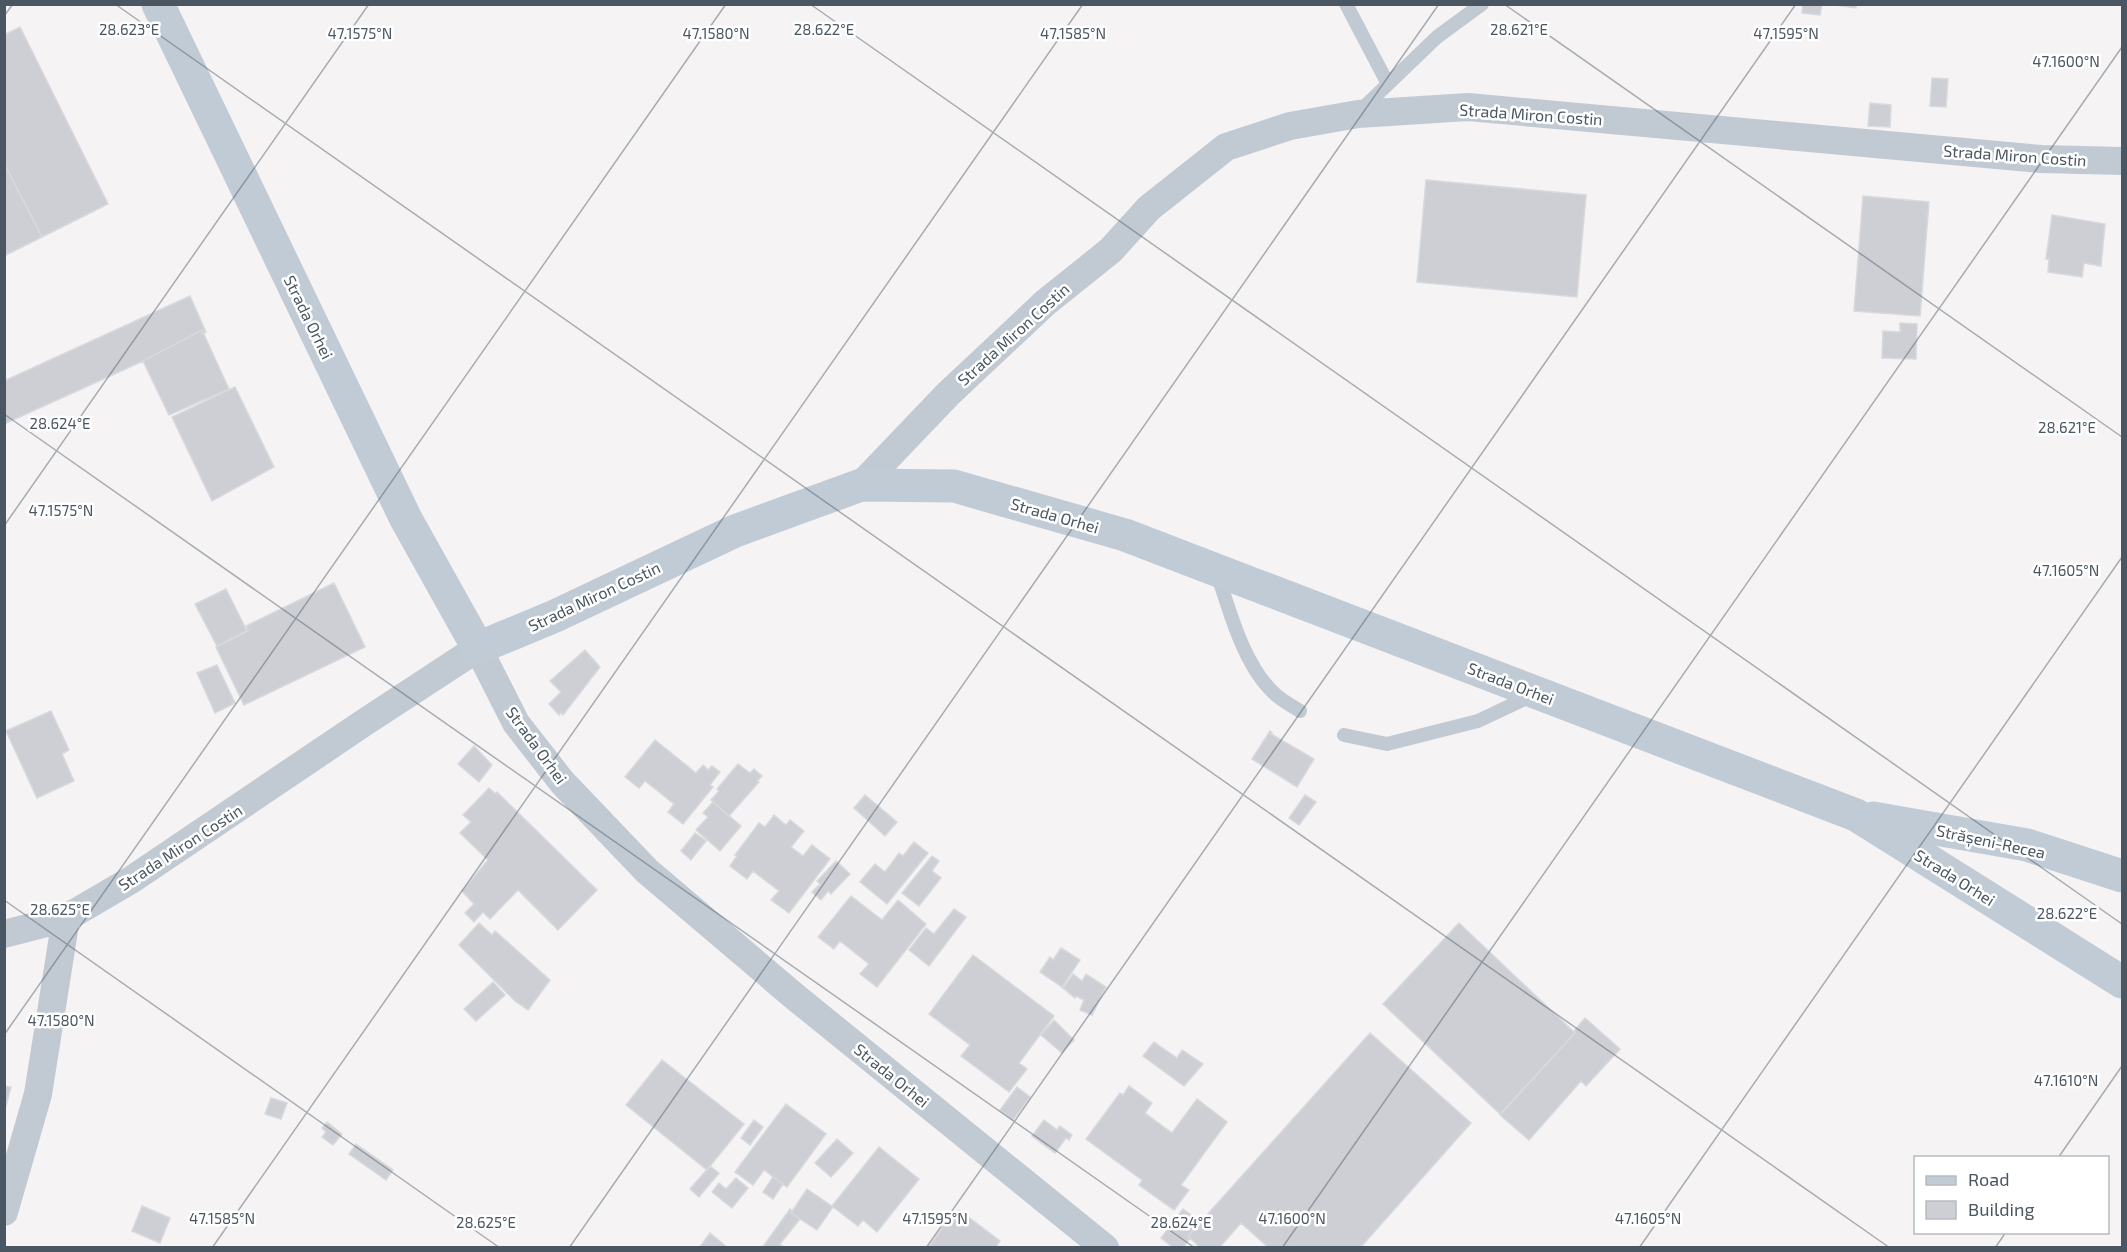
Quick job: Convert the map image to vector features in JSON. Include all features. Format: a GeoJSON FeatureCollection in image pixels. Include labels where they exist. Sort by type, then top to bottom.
{"type":"FeatureCollection","features":[{"type":"Feature","properties":{"kind":"main road","name":"Strada Orhei"},"geometry":{"type":"LineString","coordinates":[[158,4],[406,519],[477,648]]}},
{"type":"Feature","properties":{"kind":"main road","name":"Strada Orhei"},"geometry":{"type":"LineString","coordinates":[[861,485],[954,486],[1125,536],[1856,815],[2122,982]]}},
{"type":"Feature","properties":{"kind":"main road","name":"Strada Miron Costin"},"geometry":{"type":"LineString","coordinates":[[477,648],[555,616],[735,531],[861,485]]}},
{"type":"Feature","properties":{"kind":"main road","name":"Strășeni-Recea"},"geometry":{"type":"LineString","coordinates":[[1856,815],[2027,845],[2122,876]]}},
{"type":"Feature","properties":{"kind":"street","name":"Strada Miron Costin"},"geometry":{"type":"LineString","coordinates":[[861,485],[948,394],[1045,303],[1111,249],[1149,208],[1226,147],[1290,126],[1358,114],[1468,107],[2041,159],[2122,161]]}},
{"type":"Feature","properties":{"kind":"street","name":"Strada Miron Costin"},"geometry":{"type":"LineString","coordinates":[[4,934],[66,918],[131,880],[477,648]]}},
{"type":"Feature","properties":{"kind":"street","name":"Strada Orhei"},"geometry":{"type":"LineString","coordinates":[[477,648],[516,723],[562,782],[647,871],[794,996],[1106,1248]]}},
{"type":"Feature","properties":{"kind":"street"},"geometry":{"type":"LineString","coordinates":[[4,1212],[38,1094],[66,918]]}},
{"type":"Feature","properties":{"kind":"lane"},"geometry":{"type":"LineString","coordinates":[[1346,4],[1388,84]]}},
{"type":"Feature","properties":{"kind":"lane"},"geometry":{"type":"LineString","coordinates":[[1358,114],[1437,37],[1482,4]]}},
{"type":"Feature","properties":{"kind":"lane"},"geometry":{"type":"LineString","coordinates":[[1216,570],[1238,638],[1256,669],[1275,695],[1300,711]]}},
{"type":"Feature","properties":{"kind":"lane"},"geometry":{"type":"LineString","coordinates":[[1344,735],[1387,744],[1478,721],[1538,693]]}},
{"type":"Feature","properties":{"kind":"building"},"geometry":{"type":"Polygon","coordinates":[[[1803,4],[1822,4],[1820,15],[1802,13],[1803,4]]]}},
{"type":"Feature","properties":{"kind":"building"},"geometry":{"type":"Polygon","coordinates":[[[1828,4],[1856,4],[1856,8],[1828,4]]]}},
{"type":"Feature","properties":{"kind":"building"},"geometry":{"type":"Polygon","coordinates":[[[20,27],[108,204],[42,237],[4,163],[4,35],[20,27]]]}},
{"type":"Feature","properties":{"kind":"building"},"geometry":{"type":"Polygon","coordinates":[[[1932,78],[1948,79],[1946,107],[1930,106],[1932,78]]]}},
{"type":"Feature","properties":{"kind":"building"},"geometry":{"type":"Polygon","coordinates":[[[1870,103],[1891,105],[1890,127],[1868,126],[1870,103]]]}},
{"type":"Feature","properties":{"kind":"building"},"geometry":{"type":"Polygon","coordinates":[[[4,163],[42,237],[4,256],[4,163]]]}},
{"type":"Feature","properties":{"kind":"building"},"geometry":{"type":"Polygon","coordinates":[[[1426,180],[1586,195],[1577,297],[1417,282],[1426,180]]]}},
{"type":"Feature","properties":{"kind":"building"},"geometry":{"type":"Polygon","coordinates":[[[1863,196],[1929,202],[1920,316],[1854,311],[1863,196]]]}},
{"type":"Feature","properties":{"kind":"building"},"geometry":{"type":"Polygon","coordinates":[[[2052,215],[2105,224],[2101,266],[2084,263],[2082,277],[2048,272],[2049,259],[2046,259],[2052,215]]]}},
{"type":"Feature","properties":{"kind":"building"},"geometry":{"type":"Polygon","coordinates":[[[190,296],[206,332],[203,334],[202,330],[143,361],[4,424],[4,381],[190,296]]]}},
{"type":"Feature","properties":{"kind":"building"},"geometry":{"type":"Polygon","coordinates":[[[1900,323],[1917,324],[1916,359],[1882,358],[1883,331],[1900,332],[1900,323]]]}},
{"type":"Feature","properties":{"kind":"building"},"geometry":{"type":"Polygon","coordinates":[[[202,330],[229,389],[169,415],[143,361],[202,330]]]}},
{"type":"Feature","properties":{"kind":"building"},"geometry":{"type":"Polygon","coordinates":[[[235,387],[274,467],[212,501],[172,417],[235,387]]]}},
{"type":"Feature","properties":{"kind":"building"},"geometry":{"type":"Polygon","coordinates":[[[334,583],[365,647],[244,705],[216,647],[248,631],[246,626],[334,583]]]}},
{"type":"Feature","properties":{"kind":"building"},"geometry":{"type":"Polygon","coordinates":[[[226,589],[247,631],[217,646],[195,604],[226,589]]]}},
{"type":"Feature","properties":{"kind":"building"},"geometry":{"type":"Polygon","coordinates":[[[585,650],[600,667],[563,715],[561,712],[559,715],[549,704],[561,692],[550,681],[585,650]]]}},
{"type":"Feature","properties":{"kind":"building"},"geometry":{"type":"Polygon","coordinates":[[[217,665],[235,703],[215,713],[197,673],[217,665]]]}},
{"type":"Feature","properties":{"kind":"building"},"geometry":{"type":"Polygon","coordinates":[[[51,711],[69,750],[62,754],[74,781],[37,798],[6,731],[51,711]]]}},
{"type":"Feature","properties":{"kind":"building"},"geometry":{"type":"Polygon","coordinates":[[[1270,731],[1271,734],[1314,759],[1297,787],[1252,759],[1270,731]]]}},
{"type":"Feature","properties":{"kind":"building"},"geometry":{"type":"Polygon","coordinates":[[[655,740],[696,773],[703,765],[708,770],[712,766],[720,772],[710,785],[713,787],[683,824],[668,812],[674,804],[645,781],[639,788],[625,777],[655,740]]]}},
{"type":"Feature","properties":{"kind":"building"},"geometry":{"type":"Polygon","coordinates":[[[474,746],[492,765],[479,782],[458,764],[474,746]]]}},
{"type":"Feature","properties":{"kind":"building"},"geometry":{"type":"Polygon","coordinates":[[[738,764],[750,773],[754,769],[762,776],[729,816],[711,800],[719,791],[717,789],[738,764]]]}},
{"type":"Feature","properties":{"kind":"building"},"geometry":{"type":"Polygon","coordinates":[[[489,788],[496,794],[497,792],[597,890],[558,930],[518,890],[490,919],[483,912],[474,922],[465,913],[474,904],[462,891],[488,860],[460,833],[471,822],[463,815],[489,788]]]}},
{"type":"Feature","properties":{"kind":"building"},"geometry":{"type":"Polygon","coordinates":[[[865,795],[897,822],[885,836],[854,808],[865,795]]]}},
{"type":"Feature","properties":{"kind":"building"},"geometry":{"type":"Polygon","coordinates":[[[1305,795],[1316,802],[1299,825],[1289,818],[1305,795]]]}},
{"type":"Feature","properties":{"kind":"building"},"geometry":{"type":"Polygon","coordinates":[[[713,802],[741,826],[720,851],[696,830],[708,817],[703,813],[713,802]]]}},
{"type":"Feature","properties":{"kind":"building"},"geometry":{"type":"Polygon","coordinates":[[[774,815],[786,825],[790,820],[804,831],[791,847],[803,856],[812,845],[830,859],[789,913],[771,900],[779,891],[753,871],[747,879],[730,866],[737,856],[735,855],[759,823],[765,827],[774,815]]]}},
{"type":"Feature","properties":{"kind":"building"},"geometry":{"type":"Polygon","coordinates":[[[695,833],[706,841],[691,860],[681,851],[695,833]]]}},
{"type":"Feature","properties":{"kind":"building"},"geometry":{"type":"Polygon","coordinates":[[[914,842],[928,853],[887,904],[860,882],[875,864],[885,872],[899,853],[903,856],[914,842]]]}},
{"type":"Feature","properties":{"kind":"building"},"geometry":{"type":"Polygon","coordinates":[[[932,856],[939,861],[932,871],[941,878],[919,906],[902,893],[932,856]]]}},
{"type":"Feature","properties":{"kind":"building"},"geometry":{"type":"Polygon","coordinates":[[[836,861],[850,874],[831,894],[828,891],[821,900],[812,892],[820,884],[817,881],[836,861]]]}},
{"type":"Feature","properties":{"kind":"building"},"geometry":{"type":"Polygon","coordinates":[[[851,896],[882,920],[898,900],[926,924],[877,987],[860,974],[869,964],[840,941],[834,949],[818,937],[851,896]]]}},
{"type":"Feature","properties":{"kind":"building"},"geometry":{"type":"Polygon","coordinates":[[[954,909],[966,917],[929,966],[909,950],[926,928],[934,934],[954,909]]]}},
{"type":"Feature","properties":{"kind":"building"},"geometry":{"type":"Polygon","coordinates":[[[479,923],[492,935],[495,931],[550,980],[528,1010],[515,1001],[459,945],[479,923]]]}},
{"type":"Feature","properties":{"kind":"building"},"geometry":{"type":"Polygon","coordinates":[[[1459,923],[1575,1033],[1500,1114],[1383,1004],[1459,923]]]}},
{"type":"Feature","properties":{"kind":"building"},"geometry":{"type":"Polygon","coordinates":[[[1061,948],[1080,960],[1062,987],[1040,972],[1050,957],[1053,960],[1061,948]]]}},
{"type":"Feature","properties":{"kind":"building"},"geometry":{"type":"Polygon","coordinates":[[[973,955],[1054,1016],[1019,1063],[1027,1069],[1009,1092],[961,1056],[970,1045],[929,1014],[973,955]]]}},
{"type":"Feature","properties":{"kind":"building"},"geometry":{"type":"Polygon","coordinates":[[[1073,974],[1082,981],[1086,974],[1106,987],[1092,1015],[1080,1010],[1084,1000],[1076,996],[1075,998],[1063,988],[1073,974]]]}},
{"type":"Feature","properties":{"kind":"building"},"geometry":{"type":"Polygon","coordinates":[[[493,982],[505,995],[476,1021],[464,1009],[493,982]]]}},
{"type":"Feature","properties":{"kind":"building"},"geometry":{"type":"Polygon","coordinates":[[[1585,1018],[1620,1049],[1586,1086],[1581,1081],[1529,1140],[1500,1115],[1575,1033],[1574,1031],[1585,1018]]]}},
{"type":"Feature","properties":{"kind":"building"},"geometry":{"type":"Polygon","coordinates":[[[1054,1020],[1074,1040],[1062,1053],[1041,1035],[1054,1020]]]}},
{"type":"Feature","properties":{"kind":"building"},"geometry":{"type":"Polygon","coordinates":[[[1370,1033],[1471,1123],[1360,1248],[1269,1248],[1241,1223],[1219,1248],[1201,1248],[1188,1236],[1370,1033]]]}},
{"type":"Feature","properties":{"kind":"building"},"geometry":{"type":"Polygon","coordinates":[[[1154,1042],[1177,1058],[1182,1050],[1203,1064],[1184,1086],[1143,1056],[1154,1042]]]}},
{"type":"Feature","properties":{"kind":"building"},"geometry":{"type":"Polygon","coordinates":[[[662,1060],[744,1124],[707,1170],[626,1105],[662,1060]]]}},
{"type":"Feature","properties":{"kind":"building"},"geometry":{"type":"Polygon","coordinates":[[[4,1086],[11,1087],[4,1113],[4,1086]]]}},
{"type":"Feature","properties":{"kind":"building"},"geometry":{"type":"Polygon","coordinates":[[[1129,1086],[1152,1103],[1145,1113],[1172,1133],[1197,1099],[1227,1122],[1181,1185],[1189,1190],[1174,1210],[1139,1185],[1142,1180],[1086,1139],[1120,1093],[1123,1095],[1129,1086]]]}},
{"type":"Feature","properties":{"kind":"building"},"geometry":{"type":"Polygon","coordinates":[[[1017,1087],[1030,1097],[1013,1120],[1000,1110],[1017,1087]]]}},
{"type":"Feature","properties":{"kind":"building"},"geometry":{"type":"Polygon","coordinates":[[[271,1098],[287,1103],[281,1119],[265,1114],[271,1098]]]}},
{"type":"Feature","properties":{"kind":"building"},"geometry":{"type":"Polygon","coordinates":[[[786,1104],[826,1134],[787,1187],[764,1170],[753,1185],[735,1172],[786,1104]]]}},
{"type":"Feature","properties":{"kind":"building"},"geometry":{"type":"Polygon","coordinates":[[[754,1120],[763,1127],[750,1145],[741,1138],[754,1120]]]}},
{"type":"Feature","properties":{"kind":"building"},"geometry":{"type":"Polygon","coordinates":[[[1044,1120],[1057,1130],[1060,1126],[1072,1135],[1069,1140],[1066,1138],[1055,1153],[1032,1136],[1044,1120]]]}},
{"type":"Feature","properties":{"kind":"building"},"geometry":{"type":"Polygon","coordinates":[[[327,1122],[342,1134],[333,1145],[322,1137],[326,1132],[322,1128],[327,1122]]]}},
{"type":"Feature","properties":{"kind":"building"},"geometry":{"type":"Polygon","coordinates":[[[837,1139],[853,1153],[831,1177],[815,1163],[837,1139]]]}},
{"type":"Feature","properties":{"kind":"building"},"geometry":{"type":"Polygon","coordinates":[[[356,1144],[393,1170],[386,1180],[349,1154],[356,1144]]]}},
{"type":"Feature","properties":{"kind":"building"},"geometry":{"type":"Polygon","coordinates":[[[879,1147],[919,1179],[877,1232],[863,1220],[858,1226],[832,1206],[879,1147]]]}},
{"type":"Feature","properties":{"kind":"building"},"geometry":{"type":"Polygon","coordinates":[[[710,1166],[719,1173],[699,1197],[690,1189],[710,1166]]]}},
{"type":"Feature","properties":{"kind":"building"},"geometry":{"type":"Polygon","coordinates":[[[773,1177],[783,1184],[773,1199],[763,1192],[773,1177]]]}},
{"type":"Feature","properties":{"kind":"building"},"geometry":{"type":"Polygon","coordinates":[[[736,1178],[748,1188],[732,1208],[712,1192],[719,1183],[726,1189],[736,1178]]]}},
{"type":"Feature","properties":{"kind":"building"},"geometry":{"type":"Polygon","coordinates":[[[807,1189],[833,1207],[817,1230],[791,1213],[807,1189]]]}},
{"type":"Feature","properties":{"kind":"building"},"geometry":{"type":"Polygon","coordinates":[[[142,1206],[170,1218],[160,1243],[132,1231],[142,1206]]]}},
{"type":"Feature","properties":{"kind":"building"},"geometry":{"type":"Polygon","coordinates":[[[790,1209],[791,1213],[800,1219],[780,1244],[784,1248],[762,1248],[790,1209]]]}},
{"type":"Feature","properties":{"kind":"building"},"geometry":{"type":"Polygon","coordinates":[[[1183,1209],[1201,1222],[1188,1236],[1190,1238],[1183,1248],[1174,1248],[1161,1238],[1183,1209]]]}},
{"type":"Feature","properties":{"kind":"building"},"geometry":{"type":"Polygon","coordinates":[[[959,1210],[1000,1241],[995,1248],[928,1248],[949,1218],[951,1220],[959,1210]]]}},
{"type":"Feature","properties":{"kind":"building"},"geometry":{"type":"Polygon","coordinates":[[[710,1233],[728,1248],[699,1248],[710,1233]]]}}]}
